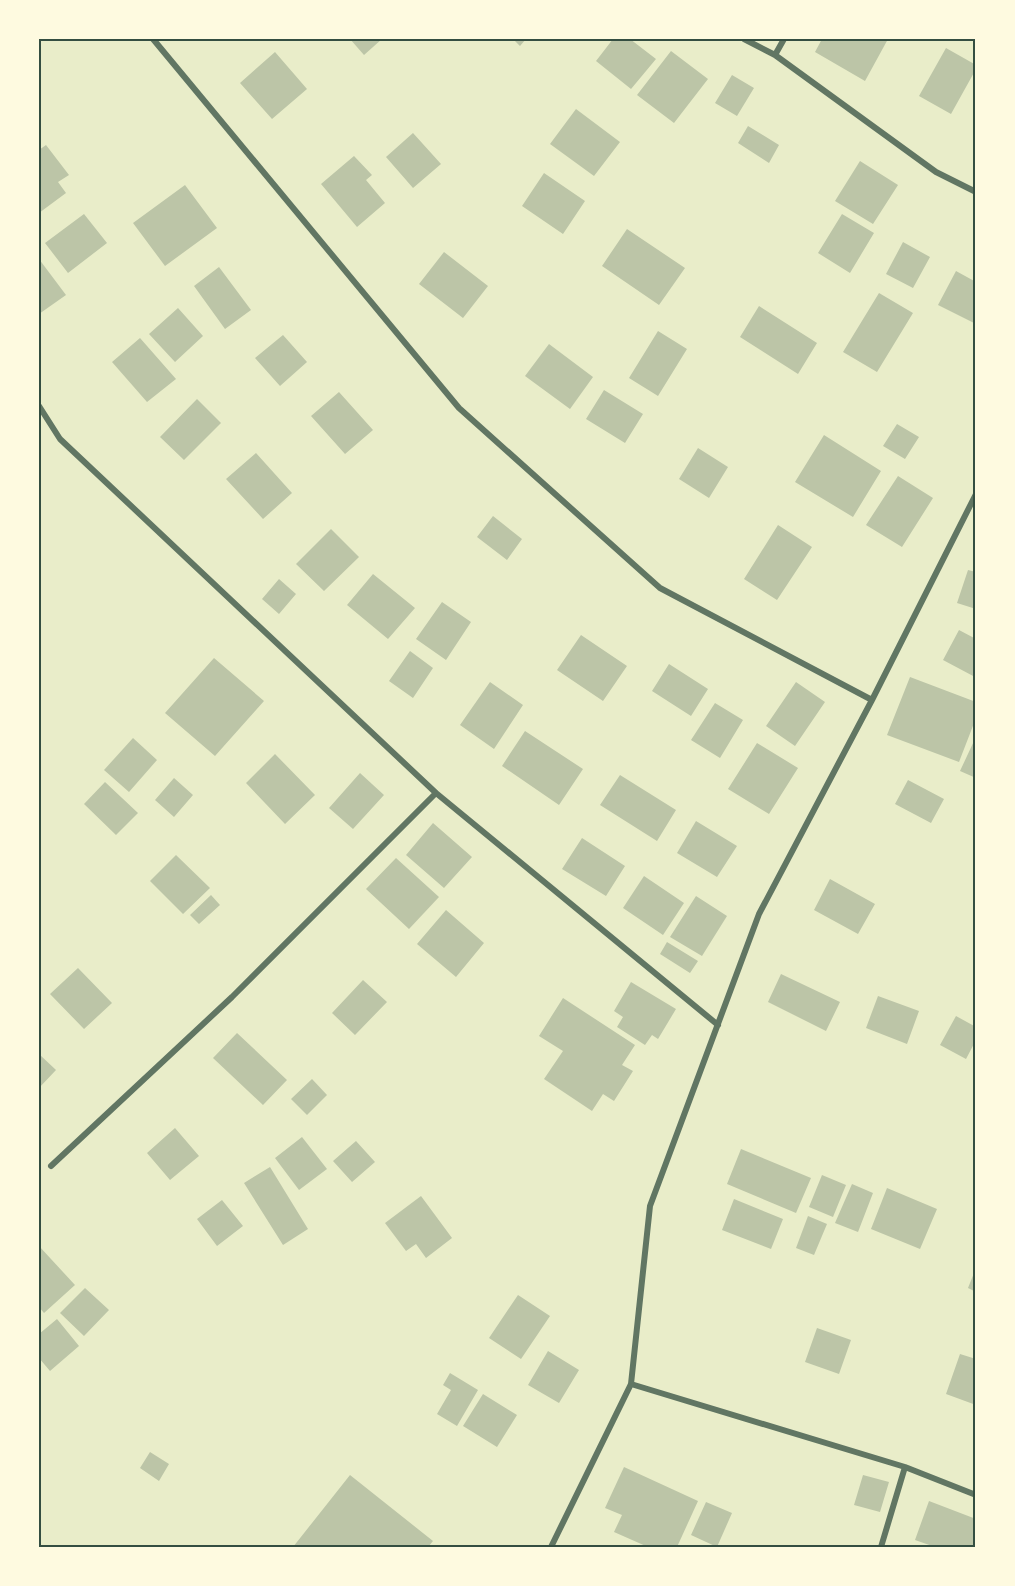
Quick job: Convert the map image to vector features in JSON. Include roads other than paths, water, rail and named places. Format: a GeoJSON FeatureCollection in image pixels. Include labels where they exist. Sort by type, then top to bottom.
{"type":"FeatureCollection","features":[{"type":"Feature","properties":{"kind":"street"},"geometry":{"type":"LineString","coordinates":[[153,39],[459,408],[660,588],[872,700]]}},
{"type":"Feature","properties":{"kind":"street"},"geometry":{"type":"LineString","coordinates":[[744,39],[776,55],[936,172],[976,192]]}},
{"type":"Feature","properties":{"kind":"street"},"geometry":{"type":"LineString","coordinates":[[776,55],[784,39]]}},
{"type":"Feature","properties":{"kind":"street"},"geometry":{"type":"LineString","coordinates":[[39,406],[60,439],[436,793],[718,1025]]}},
{"type":"Feature","properties":{"kind":"street"},"geometry":{"type":"LineString","coordinates":[[551,1547],[631,1384],[650,1206],[759,914],[872,700],[976,494]]}},
{"type":"Feature","properties":{"kind":"street"},"geometry":{"type":"LineString","coordinates":[[51,1166],[232,997],[436,793]]}},
{"type":"Feature","properties":{"kind":"street"},"geometry":{"type":"LineString","coordinates":[[631,1384],[905,1467],[976,1495]]}},
{"type":"Feature","properties":{"kind":"street"},"geometry":{"type":"LineString","coordinates":[[882,1547],[905,1467]]}}]}
